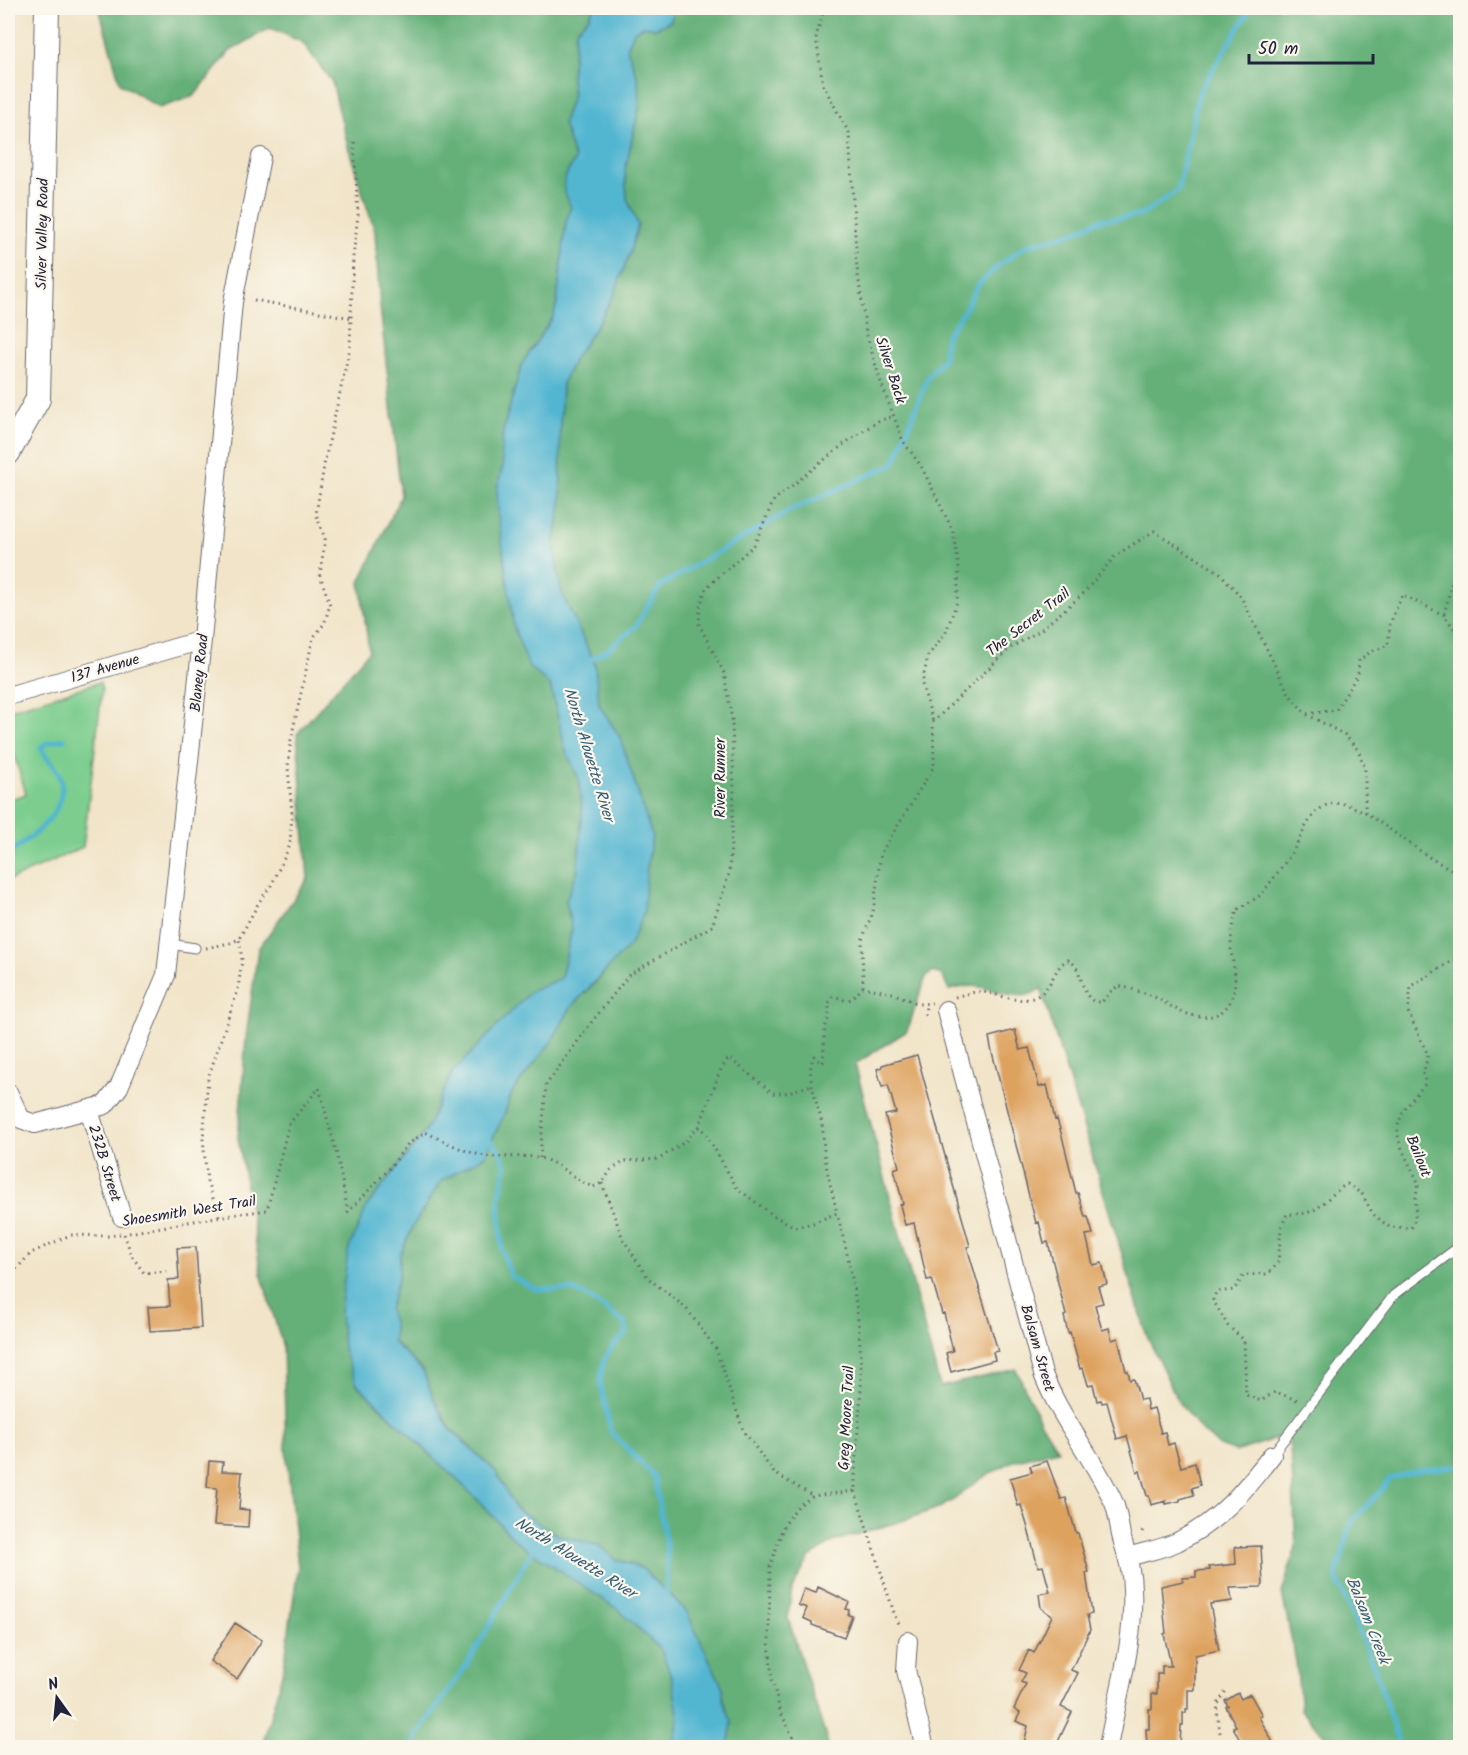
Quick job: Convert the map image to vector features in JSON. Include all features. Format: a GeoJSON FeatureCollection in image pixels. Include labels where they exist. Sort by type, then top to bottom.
{"type":"FeatureCollection","features":[{"type":"Feature","properties":{"kind":"street","name":"Silver Valley Road"},"geometry":{"type":"LineString","coordinates":[[8,453],[38,399],[47,8]]}},
{"type":"Feature","properties":{"kind":"street","name":"Blaney Road"},"geometry":{"type":"LineString","coordinates":[[8,1092],[21,1119],[35,1124],[105,1106],[119,1087],[166,975],[202,640],[233,302],[261,157]]}},
{"type":"Feature","properties":{"kind":"street","name":"137 Avenue"},"geometry":{"type":"LineString","coordinates":[[8,696],[202,640]]}},
{"type":"Feature","properties":{"kind":"street","name":"Balsam Street"},"geometry":{"type":"LineString","coordinates":[[946,1010],[1043,1374],[1052,1395],[1099,1473],[1115,1506],[1128,1557],[1132,1586],[1131,1623],[1127,1656],[1108,1748]]}},
{"type":"Feature","properties":{"kind":"street","name":"232B Street"},"geometry":{"type":"LineString","coordinates":[[88,1110],[123,1225]]}},
{"type":"Feature","properties":{"kind":"street"},"geometry":{"type":"LineString","coordinates":[[1128,1557],[1175,1543],[1216,1519],[1242,1493],[1272,1455]]}},
{"type":"Feature","properties":{"kind":"street"},"geometry":{"type":"LineString","coordinates":[[908,1641],[906,1670],[925,1748]]}},
{"type":"Feature","properties":{"kind":"lane"},"geometry":{"type":"LineString","coordinates":[[170,944],[195,948]]}},
{"type":"Feature","properties":{"kind":"lane"},"geometry":{"type":"LineString","coordinates":[[1272,1455],[1394,1295],[1461,1245]]}},
{"type":"Feature","properties":{"kind":"path","name":"Silver Back"},"geometry":{"type":"LineString","coordinates":[[824,8],[816,37],[823,85],[849,133],[857,268],[866,332],[880,380],[903,441],[921,466],[953,531],[959,567],[957,602],[946,632],[928,656],[922,684],[933,723]]}},
{"type":"Feature","properties":{"kind":"path"},"geometry":{"type":"LineString","coordinates":[[195,948],[230,943],[239,939],[285,858],[292,835],[288,775],[291,739],[313,638],[324,624],[330,605],[320,575],[325,539],[315,514],[350,347],[353,257],[358,215],[354,140]]}},
{"type":"Feature","properties":{"kind":"path"},"geometry":{"type":"LineString","coordinates":[[254,300],[352,318]]}},
{"type":"Feature","properties":{"kind":"path","name":"River Runner"},"geometry":{"type":"LineString","coordinates":[[540,1158],[546,1085],[629,975],[712,926],[729,874],[734,796],[732,720],[724,673],[699,624],[700,607],[706,588],[728,571],[754,545],[774,500],[844,444],[878,421],[894,416]]}},
{"type":"Feature","properties":{"kind":"path","name":"The Secret Trail"},"geometry":{"type":"LineString","coordinates":[[933,723],[1010,648],[1039,631],[1082,595],[1115,556],[1154,531],[1220,573],[1241,597],[1289,694],[1306,714],[1345,735],[1358,750],[1365,768],[1365,812]]}},
{"type":"Feature","properties":{"kind":"path"},"geometry":{"type":"LineString","coordinates":[[1444,615],[1456,566],[1461,562]]}},
{"type":"Feature","properties":{"kind":"path"},"geometry":{"type":"LineString","coordinates":[[1306,714],[1336,710],[1358,674],[1359,660],[1388,645],[1390,624],[1402,595],[1444,615],[1461,636]]}},
{"type":"Feature","properties":{"kind":"path"},"geometry":{"type":"LineString","coordinates":[[863,987],[862,940],[873,912],[881,853],[934,766],[933,723]]}},
{"type":"Feature","properties":{"kind":"path"},"geometry":{"type":"LineString","coordinates":[[219,1216],[207,1181],[203,1139],[208,1078],[238,988],[242,960],[239,939]]}},
{"type":"Feature","properties":{"kind":"path","name":"Bailout"},"geometry":{"type":"LineString","coordinates":[[1310,1405],[1275,1392],[1261,1401],[1246,1395],[1244,1340],[1227,1326],[1213,1300],[1216,1292],[1234,1290],[1244,1275],[1268,1274],[1278,1263],[1281,1228],[1287,1214],[1305,1215],[1315,1211],[1336,1190],[1347,1184],[1362,1194],[1373,1214],[1389,1227],[1412,1228],[1416,1220],[1415,1193],[1419,1184],[1396,1138],[1398,1123],[1404,1107],[1426,1083],[1424,1074],[1428,1055],[1408,1012],[1411,986],[1461,956]]}},
{"type":"Feature","properties":{"kind":"path"},"geometry":{"type":"LineString","coordinates":[[925,1015],[926,1004]]}},
{"type":"Feature","properties":{"kind":"path"},"geometry":{"type":"LineString","coordinates":[[699,1127],[721,1069],[729,1058],[773,1094],[812,1085]]}},
{"type":"Feature","properties":{"kind":"path","name":"Shoesmith West Trail"},"geometry":{"type":"LineString","coordinates":[[8,1278],[31,1253],[70,1235],[110,1236],[123,1225],[267,1210],[289,1124],[319,1088],[337,1155],[348,1212],[389,1169],[406,1145],[425,1132],[456,1147],[484,1156]]}},
{"type":"Feature","properties":{"kind":"path"},"geometry":{"type":"LineString","coordinates":[[602,1183],[623,1239],[648,1278],[686,1308],[716,1349],[743,1430],[774,1473],[813,1496],[798,1506],[783,1527],[770,1567],[769,1641],[772,1679],[780,1711],[798,1748]]}},
{"type":"Feature","properties":{"kind":"path","name":"Greg Moore Trail"},"geometry":{"type":"LineString","coordinates":[[813,1496],[855,1491],[854,1462],[860,1427],[860,1331],[850,1259],[837,1213]]}},
{"type":"Feature","properties":{"kind":"path"},"geometry":{"type":"LineString","coordinates":[[123,1225],[132,1256],[144,1273],[168,1271]]}},
{"type":"Feature","properties":{"kind":"path"},"geometry":{"type":"LineString","coordinates":[[855,1491],[895,1616],[908,1641]]}},
{"type":"Feature","properties":{"kind":"path"},"geometry":{"type":"LineString","coordinates":[[1220,1733],[1218,1704],[1227,1689]]}},
{"type":"Feature","properties":{"kind":"green space"},"geometry":{"type":"Polygon","coordinates":[[[99,8],[594,8],[576,30],[571,79],[573,94],[563,123],[575,160],[564,183],[565,193],[571,207],[566,222],[557,303],[553,317],[522,364],[503,430],[501,454],[503,465],[497,489],[503,546],[529,667],[550,685],[566,751],[579,779],[582,812],[578,870],[566,900],[572,929],[561,978],[530,992],[452,1073],[425,1132],[367,1206],[357,1385],[476,1498],[517,1542],[619,1610],[662,1650],[672,1678],[679,1718],[673,1747],[262,1747],[284,1666],[298,1567],[286,1450],[283,1347],[261,1273],[238,1138],[246,1038],[258,949],[308,879],[297,734],[369,651],[360,582],[401,496],[380,307],[375,232],[348,147],[332,82],[302,42],[270,28],[230,51],[194,96],[159,108],[120,83],[99,8]]]}},
{"type":"Feature","properties":{"kind":"green space"},"geometry":{"type":"Polygon","coordinates":[[[673,8],[1460,8],[1460,1747],[1335,1747],[1301,1710],[1296,1661],[1282,1593],[1296,1547],[1288,1434],[1236,1452],[1219,1446],[1200,1429],[1179,1403],[1147,1336],[1041,988],[1034,993],[1017,996],[972,986],[949,990],[942,975],[933,972],[926,977],[907,1031],[855,1064],[940,1387],[1016,1369],[1040,1421],[1058,1450],[1013,1461],[977,1481],[941,1507],[835,1541],[810,1557],[792,1589],[788,1618],[829,1747],[728,1747],[732,1722],[723,1700],[723,1688],[643,1569],[615,1559],[600,1546],[557,1535],[515,1508],[496,1472],[450,1428],[433,1397],[423,1371],[393,1341],[394,1325],[389,1310],[399,1276],[400,1255],[414,1224],[441,1181],[484,1156],[504,1115],[512,1092],[551,1042],[571,1007],[602,976],[646,873],[652,836],[620,737],[599,705],[595,665],[561,591],[554,544],[561,505],[562,384],[575,357],[613,297],[638,225],[627,199],[625,170],[639,108],[638,79],[627,48],[635,30],[643,26],[656,28],[671,21],[673,8]]]}},
{"type":"Feature","properties":{"kind":"green space"},"geometry":{"type":"Polygon","coordinates":[[[100,682],[102,690],[83,847],[8,881],[8,800],[26,794],[8,735],[8,710],[100,682]]]}},
{"type":"Feature","properties":{"kind":"water","name":"North Alouette River"},"geometry":{"type":"Polygon","coordinates":[[[594,8],[673,8],[671,21],[656,28],[643,26],[635,30],[627,48],[638,79],[639,108],[625,170],[627,199],[638,225],[613,297],[575,357],[562,384],[561,505],[554,544],[561,591],[595,665],[599,705],[620,737],[652,836],[646,873],[644,911],[630,945],[571,1007],[551,1042],[512,1092],[504,1115],[484,1156],[441,1181],[414,1224],[400,1255],[399,1276],[389,1310],[394,1325],[393,1342],[423,1371],[449,1428],[496,1472],[515,1508],[557,1535],[600,1546],[615,1559],[643,1569],[686,1611],[723,1688],[723,1700],[732,1722],[728,1747],[673,1747],[679,1718],[672,1678],[661,1650],[619,1610],[517,1542],[476,1498],[357,1384],[343,1350],[340,1312],[348,1251],[367,1206],[425,1132],[452,1073],[530,992],[561,978],[572,929],[566,900],[578,870],[582,812],[579,779],[566,751],[550,685],[529,667],[514,628],[498,514],[497,489],[503,465],[501,454],[503,430],[522,364],[553,317],[557,303],[566,222],[571,207],[565,193],[564,183],[575,160],[563,123],[573,94],[571,79],[576,30],[594,8]]]}},
{"type":"Feature","properties":{"kind":"building"},"geometry":{"type":"Polygon","coordinates":[[[1015,1030],[1020,1050],[1029,1048],[1039,1087],[1047,1085],[1076,1193],[1078,1193],[1085,1217],[1088,1217],[1093,1234],[1086,1235],[1093,1265],[1102,1263],[1107,1284],[1098,1286],[1103,1303],[1095,1305],[1102,1330],[1109,1328],[1112,1340],[1118,1338],[1130,1380],[1134,1379],[1140,1400],[1146,1399],[1148,1410],[1154,1408],[1161,1433],[1165,1432],[1168,1445],[1174,1443],[1181,1467],[1195,1463],[1200,1485],[1192,1488],[1194,1495],[1180,1499],[1180,1501],[1166,1504],[1166,1501],[1151,1505],[1140,1471],[1137,1472],[1127,1436],[1117,1439],[1107,1402],[1097,1401],[1093,1384],[1088,1385],[1083,1368],[1080,1369],[1070,1332],[1068,1333],[1064,1316],[1066,1315],[1048,1242],[1044,1243],[1039,1222],[1036,1223],[991,1048],[989,1037],[1015,1030]]]}},
{"type":"Feature","properties":{"kind":"building"},"geometry":{"type":"Polygon","coordinates":[[[917,1055],[970,1246],[967,1247],[998,1351],[993,1352],[995,1360],[951,1372],[946,1353],[953,1351],[944,1313],[942,1314],[932,1279],[927,1280],[914,1223],[905,1225],[900,1205],[903,1204],[894,1169],[899,1167],[885,1115],[896,1113],[888,1085],[882,1087],[877,1069],[882,1065],[917,1055]]]}},
{"type":"Feature","properties":{"kind":"building"},"geometry":{"type":"Polygon","coordinates":[[[196,1247],[201,1328],[150,1331],[148,1307],[170,1306],[168,1280],[179,1279],[177,1248],[196,1247]]]}},
{"type":"Feature","properties":{"kind":"building"},"geometry":{"type":"Polygon","coordinates":[[[209,1461],[223,1462],[222,1471],[242,1472],[239,1509],[249,1510],[248,1527],[214,1525],[217,1488],[207,1487],[209,1461]]]}},
{"type":"Feature","properties":{"kind":"building"},"geometry":{"type":"Polygon","coordinates":[[[1047,1461],[1061,1499],[1066,1498],[1076,1533],[1078,1533],[1089,1572],[1086,1573],[1092,1614],[1087,1615],[1090,1630],[1071,1670],[1078,1673],[1061,1707],[1072,1712],[1055,1748],[1023,1748],[1028,1726],[1016,1721],[1020,1713],[1014,1709],[1026,1684],[1021,1682],[1026,1673],[1019,1670],[1029,1650],[1034,1653],[1052,1616],[1041,1608],[1039,1594],[1050,1592],[1043,1566],[1038,1567],[1021,1505],[1018,1506],[1010,1478],[1032,1472],[1030,1466],[1047,1461]]]}},
{"type":"Feature","properties":{"kind":"building"},"geometry":{"type":"Polygon","coordinates":[[[1261,1546],[1263,1585],[1261,1587],[1230,1588],[1232,1601],[1210,1604],[1219,1650],[1195,1655],[1195,1690],[1188,1690],[1188,1709],[1186,1713],[1183,1713],[1180,1748],[1147,1748],[1146,1729],[1149,1729],[1152,1694],[1157,1694],[1157,1674],[1162,1674],[1162,1666],[1171,1666],[1164,1634],[1166,1633],[1161,1586],[1183,1581],[1182,1578],[1196,1577],[1196,1571],[1210,1570],[1209,1567],[1236,1564],[1235,1547],[1261,1546]]]}},
{"type":"Feature","properties":{"kind":"building"},"geometry":{"type":"Polygon","coordinates":[[[818,1587],[849,1602],[846,1609],[849,1610],[848,1615],[852,1616],[844,1637],[812,1625],[812,1622],[803,1618],[807,1608],[798,1605],[804,1589],[816,1593],[818,1587]]]}},
{"type":"Feature","properties":{"kind":"building"},"geometry":{"type":"Polygon","coordinates":[[[235,1623],[262,1640],[237,1679],[210,1661],[235,1623]]]}},
{"type":"Feature","properties":{"kind":"building"},"geometry":{"type":"Polygon","coordinates":[[[1238,1693],[1241,1699],[1250,1694],[1262,1715],[1259,1717],[1276,1748],[1244,1748],[1233,1727],[1236,1726],[1225,1701],[1238,1693]]]}},
{"type":"Feature","properties":{"kind":"waterway"},"geometry":{"type":"LineString","coordinates":[[586,662],[607,650],[635,627],[661,585],[791,510],[894,464],[928,377],[944,358],[946,336],[978,285],[1000,264],[1026,246],[1072,233],[1100,220],[1142,215],[1178,190],[1199,92],[1251,8]]}},
{"type":"Feature","properties":{"kind":"waterway"},"geometry":{"type":"LineString","coordinates":[[8,854],[39,830],[56,810],[62,786],[59,773],[41,747],[47,743],[64,739]]}},
{"type":"Feature","properties":{"kind":"waterway"},"geometry":{"type":"LineString","coordinates":[[488,1138],[500,1151],[506,1167],[499,1199],[502,1250],[511,1276],[535,1289],[573,1290],[590,1298],[625,1323],[627,1333],[613,1346],[604,1360],[600,1381],[611,1432],[654,1476],[667,1550],[666,1598]]}},
{"type":"Feature","properties":{"kind":"waterway","name":"Balsam Creek"},"geometry":{"type":"LineString","coordinates":[[1400,1748],[1375,1669],[1336,1577],[1352,1521],[1381,1491],[1389,1479],[1421,1470],[1460,1466]]}},
{"type":"Feature","properties":{"kind":"waterway","name":"North Alouette River"},"geometry":{"type":"LineString","coordinates":[[412,1748],[416,1737],[468,1663],[534,1547]]}}]}
